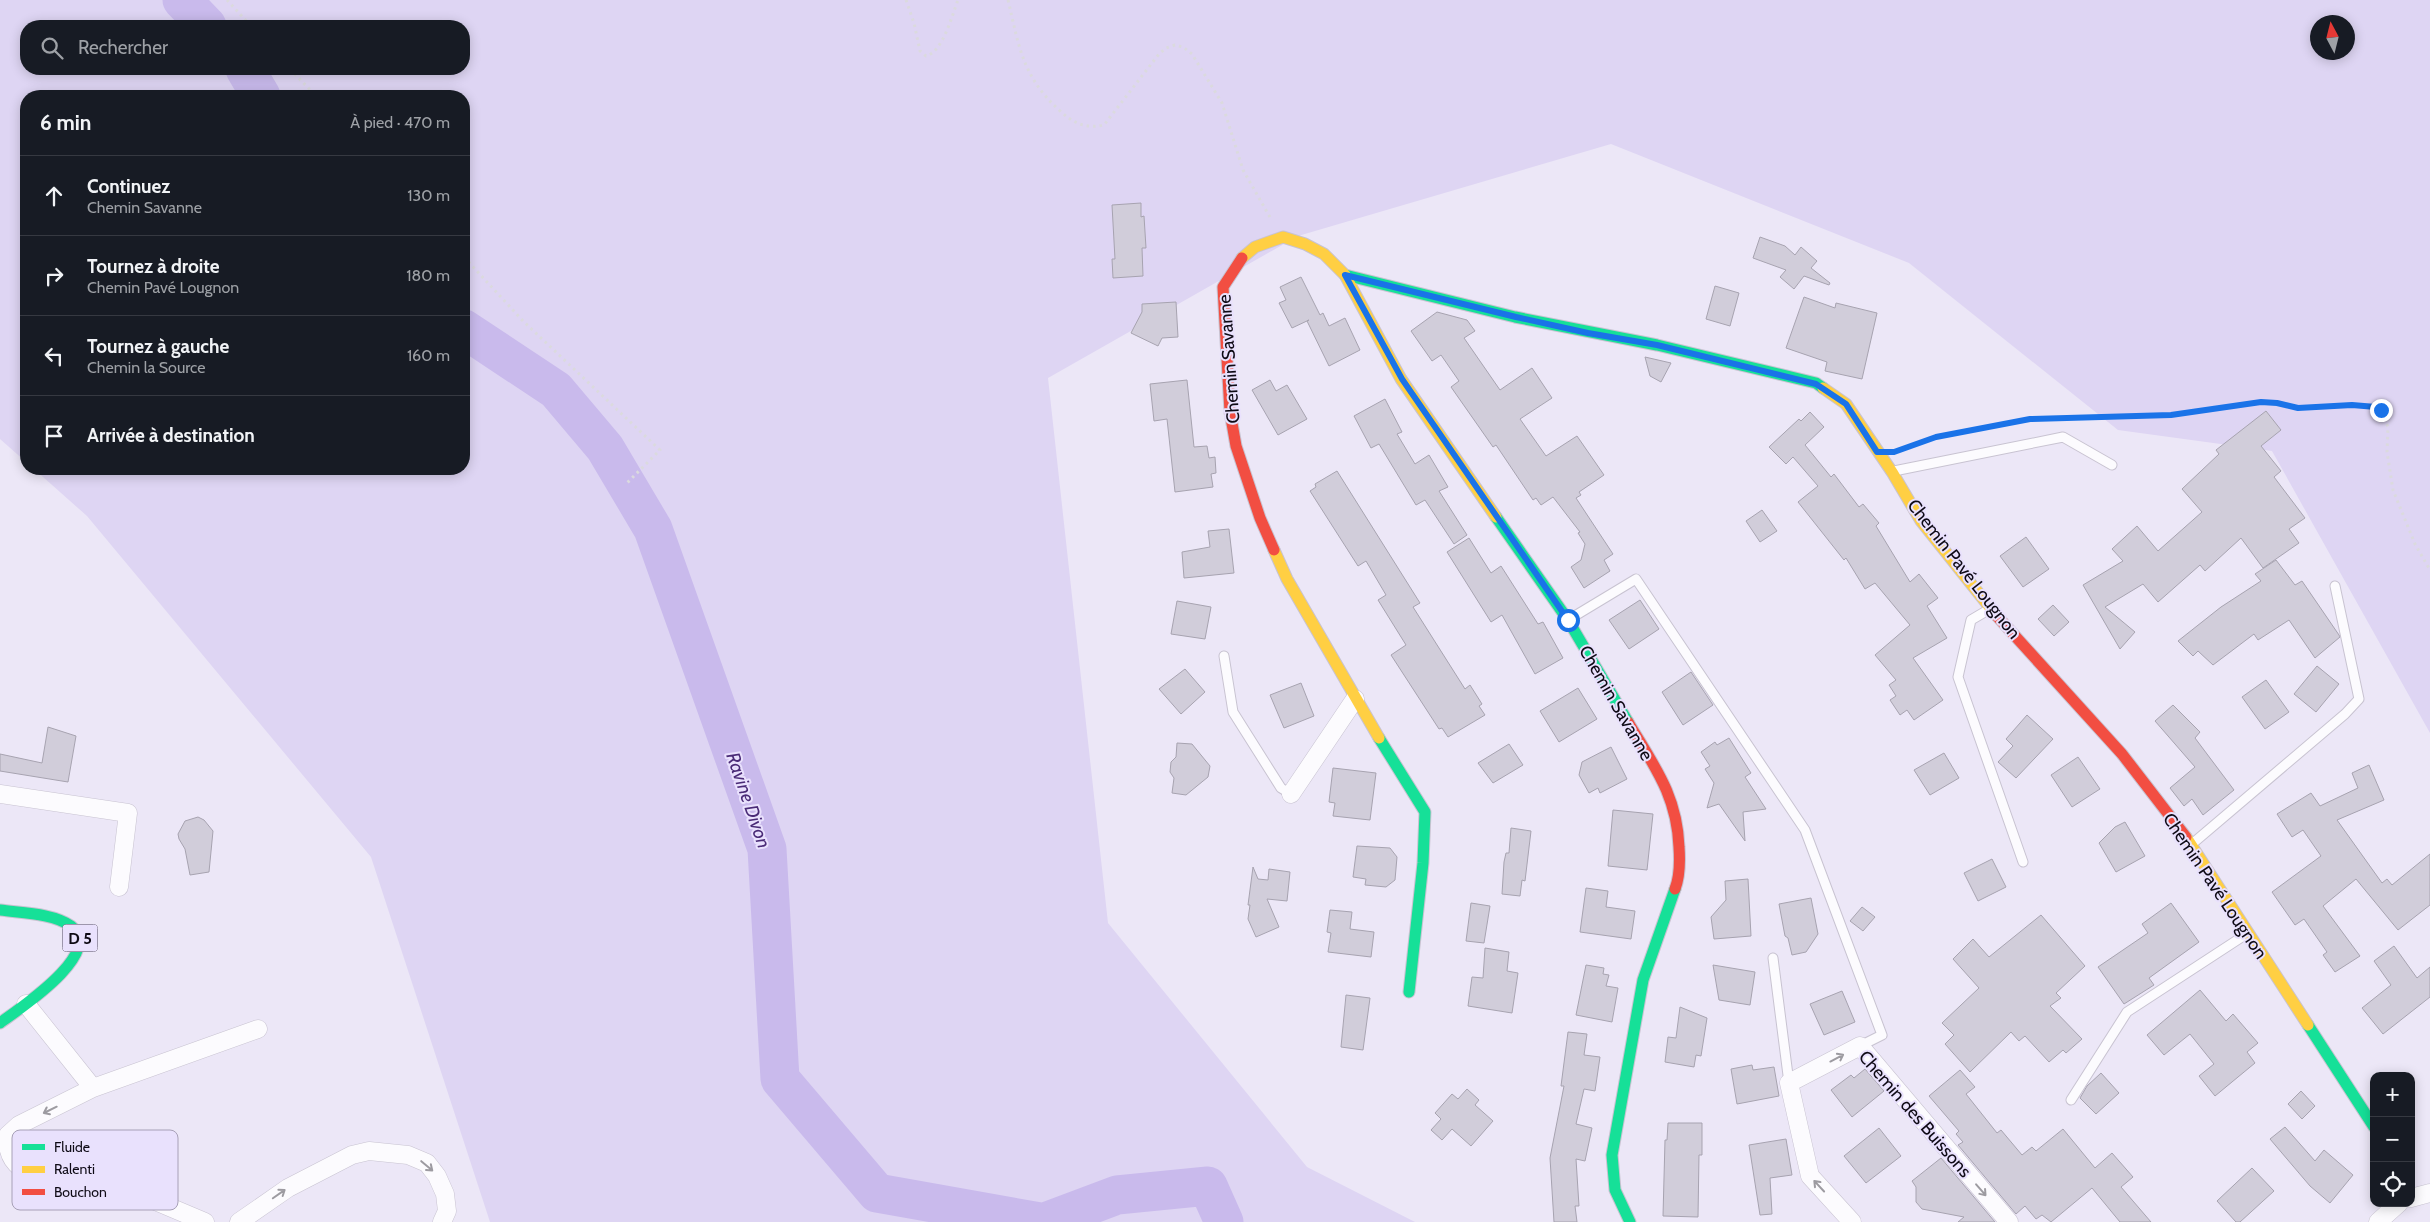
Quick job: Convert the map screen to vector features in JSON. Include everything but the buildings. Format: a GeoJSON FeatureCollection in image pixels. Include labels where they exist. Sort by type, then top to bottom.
{"type":"FeatureCollection","features":[{"type":"Feature","properties":{"kind":"street","name":"Chemin Savanne"},"geometry":{"type":"LineString","coordinates":[[1408,992],[1423,863],[1426,827],[1425,812],[1355,699],[1279,561],[1250,488],[1236,446],[1230,412],[1223,288],[1238,261],[1254,247],[1281,238],[1305,244],[1324,254],[1345,275],[1402,379],[1568,620],[1668,790],[1678,822],[1680,858],[1677,884],[1643,980],[1612,1155],[1612,1183],[1620,1205],[1630,1222]]}},
{"type":"Feature","properties":{"kind":"street","name":"Chemin Pavé Lougnon"},"geometry":{"type":"LineString","coordinates":[[1345,275],[1516,317],[1588,333],[1657,345],[1816,384],[1846,404],[1892,472],[1921,521],[1990,608],[2122,754],[2191,844],[2370,1121]]}},
{"type":"Feature","properties":{"kind":"street"},"geometry":{"type":"LineString","coordinates":[[1291,794],[1355,699]]}},
{"type":"Feature","properties":{"kind":"street"},"geometry":{"type":"LineString","coordinates":[[0,794],[128,813],[119,887]]}},
{"type":"Feature","properties":{"kind":"street","name":"D 5"},"geometry":{"type":"LineString","coordinates":[[0,910],[44,918],[71,926],[79,936],[81,945],[72,962],[26,1004],[0,1023]]}},
{"type":"Feature","properties":{"kind":"street"},"geometry":{"type":"LineString","coordinates":[[26,1004],[93,1088]]}},
{"type":"Feature","properties":{"kind":"street"},"geometry":{"type":"LineString","coordinates":[[14,1130],[93,1088],[258,1029]]}},
{"type":"Feature","properties":{"kind":"street","name":"Chemin des Buissons"},"geometry":{"type":"LineString","coordinates":[[1789,1083],[1860,1046],[2009,1222]]}},
{"type":"Feature","properties":{"kind":"street"},"geometry":{"type":"LineString","coordinates":[[1789,1083],[1810,1176],[1852,1222]]}},
{"type":"Feature","properties":{"kind":"street"},"geometry":{"type":"LineString","coordinates":[[12,1132],[8,1135],[7,1146],[12,1160]]}},
{"type":"Feature","properties":{"kind":"street"},"geometry":{"type":"LineString","coordinates":[[239,1222],[288,1188],[352,1155],[369,1151],[408,1155],[427,1163],[437,1176],[445,1194],[447,1211],[442,1222]]}},
{"type":"Feature","properties":{"kind":"street"},"geometry":{"type":"LineString","coordinates":[[2415,1197],[2430,1192]]}},
{"type":"Feature","properties":{"kind":"street"},"geometry":{"type":"LineString","coordinates":[[2378,1222],[2395,1207]]}},
{"type":"Feature","properties":{"kind":"street"},"geometry":{"type":"LineString","coordinates":[[177,1210],[205,1222]]}},
{"type":"Feature","properties":{"kind":"lane"},"geometry":{"type":"LineString","coordinates":[[1892,472],[2063,437],[2112,465]]}},
{"type":"Feature","properties":{"kind":"lane"},"geometry":{"type":"LineString","coordinates":[[1568,620],[1636,579],[1805,830],[1882,1035],[1860,1046]]}},
{"type":"Feature","properties":{"kind":"lane"},"geometry":{"type":"LineString","coordinates":[[2191,844],[2345,714],[2359,699],[2335,586]]}},
{"type":"Feature","properties":{"kind":"lane"},"geometry":{"type":"LineString","coordinates":[[1990,608],[1971,620],[1958,677],[2023,862]]}},
{"type":"Feature","properties":{"kind":"lane"},"geometry":{"type":"LineString","coordinates":[[1224,656],[1233,712],[1281,788],[1291,794]]}},
{"type":"Feature","properties":{"kind":"lane"},"geometry":{"type":"LineString","coordinates":[[2072,1100],[2127,1012],[2248,933]]}},
{"type":"Feature","properties":{"kind":"lane"},"geometry":{"type":"LineString","coordinates":[[1773,958],[1789,1083]]}},
{"type":"Feature","properties":{"kind":"path"},"geometry":{"type":"LineString","coordinates":[[227,0],[245,20]]}},
{"type":"Feature","properties":{"kind":"path"},"geometry":{"type":"LineString","coordinates":[[906,0],[920,51],[926,56],[934,54],[939,47],[958,0]]}},
{"type":"Feature","properties":{"kind":"path"},"geometry":{"type":"LineString","coordinates":[[1008,0],[1020,50],[1035,85],[1063,114],[1086,127],[1104,125],[1149,64],[1166,48],[1175,45],[1183,47],[1192,54],[1222,103],[1243,170],[1281,238]]}},
{"type":"Feature","properties":{"kind":"path"},"geometry":{"type":"LineString","coordinates":[[296,75],[310,90]]}},
{"type":"Feature","properties":{"kind":"path"},"geometry":{"type":"LineString","coordinates":[[470,264],[523,321],[660,450],[626,484]]}},
{"type":"Feature","properties":{"kind":"path"},"geometry":{"type":"LineString","coordinates":[[1877,452],[1894,452],[1936,437],[2030,419],[2171,415],[2261,402],[2277,403],[2298,408],[2352,405],[2376,407],[2381,410],[2388,427],[2387,452],[2394,490],[2415,544],[2430,570]]}},
{"type":"Feature","properties":{"kind":"shaded area"},"geometry":{"type":"Polygon","coordinates":[[[0,0],[2430,0],[2430,733],[2272,451],[2118,430],[1909,263],[1611,144],[1298,236],[1048,378],[1108,923],[1307,1167],[1415,1222],[490,1222],[371,857],[87,516],[41,475],[470,475],[470,90],[20,90],[20,457],[0,439],[0,0]]]}},
{"type":"Feature","properties":{"kind":"waterway","name":"Ravine Divon"},"geometry":{"type":"LineString","coordinates":[[182,0],[201,20]]}},
{"type":"Feature","properties":{"kind":"waterway","name":"Ravine Divon"},"geometry":{"type":"LineString","coordinates":[[249,75],[257,90]]}},
{"type":"Feature","properties":{"kind":"waterway","name":"Ravine Divon"},"geometry":{"type":"LineString","coordinates":[[470,333],[556,390],[605,448],[653,529],[767,849],[780,1079],[877,1193],[1040,1222]]}},
{"type":"Feature","properties":{"kind":"waterway","name":"Ravine Divon"},"geometry":{"type":"LineString","coordinates":[[1045,1222],[1117,1195],[1208,1186],[1224,1222]]}},
{"type":"Feature","properties":{"kind":"traffic: fast"},"geometry":{"type":"LineString","coordinates":[[1345,275],[1515,317],[1657,345],[1816,383],[1823,388]]}},
{"type":"Feature","properties":{"kind":"traffic: fast"},"geometry":{"type":"LineString","coordinates":[[1496,517],[1568,620],[1628,722]]}},
{"type":"Feature","properties":{"kind":"traffic: fast"},"geometry":{"type":"LineString","coordinates":[[1379,738],[1425,812],[1423,863],[1409,992]]}},
{"type":"Feature","properties":{"kind":"traffic: fast"},"geometry":{"type":"LineString","coordinates":[[1630,1222],[1615,1190],[1612,1155],[1643,980],[1675,889]]}},
{"type":"Feature","properties":{"kind":"traffic: fast"},"geometry":{"type":"LineString","coordinates":[[0,910],[55,918],[71,926],[79,937],[77,950],[69,964],[56,979],[0,1023]]}},
{"type":"Feature","properties":{"kind":"traffic: fast"},"geometry":{"type":"LineString","coordinates":[[2308,1025],[2370,1121]]}},
{"type":"Feature","properties":{"kind":"traffic: slow"},"geometry":{"type":"LineString","coordinates":[[1242,258],[1255,247],[1283,237],[1305,244],[1324,254],[1345,275],[1401,379],[1496,517]]}},
{"type":"Feature","properties":{"kind":"traffic: slow"},"geometry":{"type":"LineString","coordinates":[[1823,388],[1846,404],[1892,472],[1921,521],[1996,615]]}},
{"type":"Feature","properties":{"kind":"traffic: slow"},"geometry":{"type":"LineString","coordinates":[[1274,550],[1287,579],[1379,738]]}},
{"type":"Feature","properties":{"kind":"traffic: slow"},"geometry":{"type":"LineString","coordinates":[[2186,837],[2308,1025]]}},
{"type":"Feature","properties":{"kind":"traffic: jam"},"geometry":{"type":"LineString","coordinates":[[1242,258],[1223,287],[1230,412],[1236,446],[1260,518],[1274,550]]}},
{"type":"Feature","properties":{"kind":"traffic: jam"},"geometry":{"type":"LineString","coordinates":[[1996,615],[2122,754],[2186,837]]}},
{"type":"Feature","properties":{"kind":"traffic: jam"},"geometry":{"type":"LineString","coordinates":[[1628,722],[1655,767],[1669,796],[1674,812],[1680,858],[1679,874],[1675,889]]}},
{"type":"Feature","properties":{"kind":"route"},"geometry":{"type":"LineString","coordinates":[[1568,620],[1402,379],[1345,275],[1516,317],[1588,333],[1657,345],[1816,384],[1846,404],[1877,452],[1894,452],[1936,437],[2030,419],[2171,415],[2261,402],[2277,403],[2298,408],[2352,405],[2376,407],[2381,410]]}}]}
